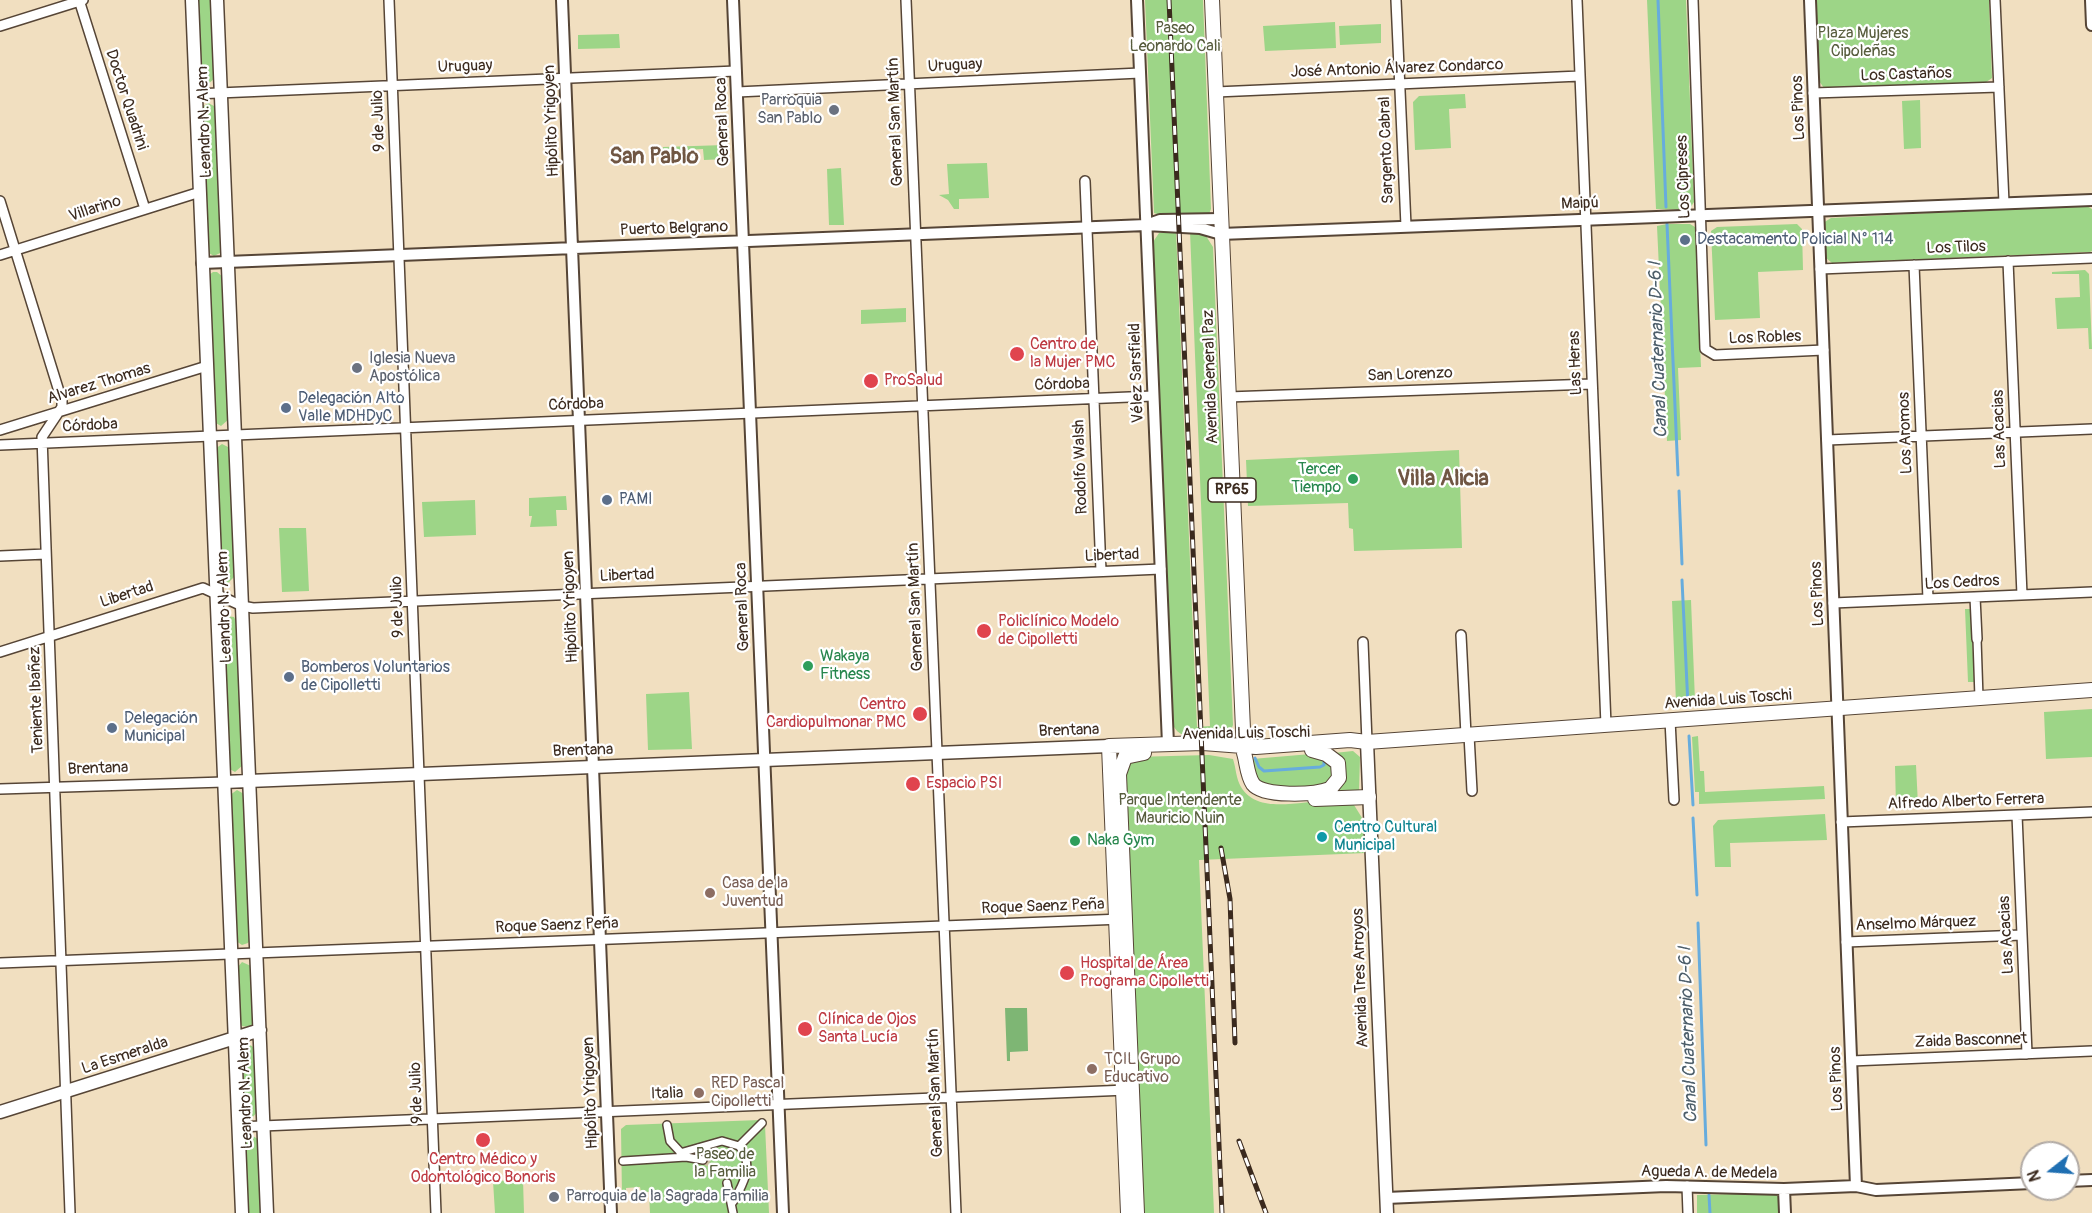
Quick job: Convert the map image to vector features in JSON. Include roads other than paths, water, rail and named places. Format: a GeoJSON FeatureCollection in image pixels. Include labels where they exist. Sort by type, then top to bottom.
{"type":"FeatureCollection","features":[{"type":"Feature","properties":{"kind":"main road","name":"Leandro N. Alem"},"geometry":{"type":"LineString","coordinates":[[192,0],[242,1213]]}},
{"type":"Feature","properties":{"kind":"main road","name":"Leandro N. Alem"},"geometry":{"type":"LineString","coordinates":[[217,0],[267,1213]]}},
{"type":"Feature","properties":{"kind":"main road","name":"Avenida General Paz"},"geometry":{"type":"LineString","coordinates":[[1212,0],[1243,750]]}},
{"type":"Feature","properties":{"kind":"main road","name":"Avenida Luis Toschi"},"geometry":{"type":"LineString","coordinates":[[1168,744],[1203,742],[1243,750],[1350,740],[1367,742],[2092,690]]}},
{"type":"Feature","properties":{"kind":"main road","name":"Avenida Luis Toschi"},"geometry":{"type":"LineString","coordinates":[[1123,863],[1119,774],[1125,757],[1141,753],[1312,750],[1356,747],[1367,742]]}},
{"type":"Feature","properties":{"kind":"main road","name":"Avenida Tres Arroyos"},"geometry":{"type":"LineString","coordinates":[[1367,742],[1387,1213]]}},
{"type":"Feature","properties":{"kind":"main road","name":"Brentana"},"geometry":{"type":"LineString","coordinates":[[224,782],[1168,744]]}},
{"type":"Feature","properties":{"kind":"main road"},"geometry":{"type":"LineString","coordinates":[[1111,746],[1117,840],[1123,863],[1121,919]]}},
{"type":"Feature","properties":{"kind":"main road"},"geometry":{"type":"LineString","coordinates":[[1111,746],[1128,1090],[1137,1213]]}},
{"type":"Feature","properties":{"kind":"main road","name":"RP65"},"geometry":{"type":"LineString","coordinates":[[1243,750],[1252,782],[1263,792],[1330,789],[1339,778],[1338,764],[1330,755],[1312,750]]}},
{"type":"Feature","properties":{"kind":"main road"},"geometry":{"type":"LineString","coordinates":[[1243,750],[1239,767],[1241,780],[1250,792],[1262,799],[1369,797]]}},
{"type":"Feature","properties":{"kind":"main road","name":"La Esmeralda"},"geometry":{"type":"LineString","coordinates":[[0,1112],[260,1030]]}},
{"type":"Feature","properties":{"kind":"main road"},"geometry":{"type":"LineString","coordinates":[[1128,1090],[1128,1213]]}},
{"type":"Feature","properties":{"kind":"street"},"geometry":{"type":"LineString","coordinates":[[0,26],[80,0]]}},
{"type":"Feature","properties":{"kind":"street","name":"Doctor Quadrini"},"geometry":{"type":"LineString","coordinates":[[80,0],[145,209]]}},
{"type":"Feature","properties":{"kind":"street","name":"9 de Julio"},"geometry":{"type":"LineString","coordinates":[[389,0],[436,1213]]}},
{"type":"Feature","properties":{"kind":"street","name":"Hipólito Yrigoyen"},"geometry":{"type":"LineString","coordinates":[[562,0],[611,1213]]}},
{"type":"Feature","properties":{"kind":"street","name":"General Roca"},"geometry":{"type":"LineString","coordinates":[[733,0],[783,1213]]}},
{"type":"Feature","properties":{"kind":"street","name":"General San Martín"},"geometry":{"type":"LineString","coordinates":[[906,0],[957,1213]]}},
{"type":"Feature","properties":{"kind":"street","name":"Vélez Sarsfield"},"geometry":{"type":"LineString","coordinates":[[1137,0],[1168,744]]}},
{"type":"Feature","properties":{"kind":"street","name":"Sargento Cabral"},"geometry":{"type":"LineString","coordinates":[[1396,0],[1406,226]]}},
{"type":"Feature","properties":{"kind":"street","name":"Las Heras"},"geometry":{"type":"LineString","coordinates":[[1577,0],[1606,725]]}},
{"type":"Feature","properties":{"kind":"street","name":"Los Cipreses"},"geometry":{"type":"LineString","coordinates":[[1693,0],[1704,344],[1708,352]]}},
{"type":"Feature","properties":{"kind":"street","name":"Los Pinos"},"geometry":{"type":"LineString","coordinates":[[1810,0],[1856,1186]]}},
{"type":"Feature","properties":{"kind":"street"},"geometry":{"type":"LineString","coordinates":[[1995,0],[2004,203]]}},
{"type":"Feature","properties":{"kind":"street"},"geometry":{"type":"LineString","coordinates":[[2091,0],[2092,25]]}},
{"type":"Feature","properties":{"kind":"street","name":"Uruguay"},"geometry":{"type":"LineString","coordinates":[[195,94],[736,71]]}},
{"type":"Feature","properties":{"kind":"street","name":"Uruguay"},"geometry":{"type":"LineString","coordinates":[[736,92],[1140,73]]}},
{"type":"Feature","properties":{"kind":"street","name":"José Antonio Álvarez Condarco"},"geometry":{"type":"LineString","coordinates":[[1216,92],[1580,76]]}},
{"type":"Feature","properties":{"kind":"street","name":"Los Castaños"},"geometry":{"type":"LineString","coordinates":[[1813,93],[1999,87]]}},
{"type":"Feature","properties":{"kind":"street","name":"Rodolfo Walsh"},"geometry":{"type":"LineString","coordinates":[[1085,181],[1101,572]]}},
{"type":"Feature","properties":{"kind":"street","name":"Villarino"},"geometry":{"type":"LineString","coordinates":[[0,255],[200,192]]}},
{"type":"Feature","properties":{"kind":"street","name":"Maipú"},"geometry":{"type":"LineString","coordinates":[[1146,225],[1155,228],[1200,228],[1221,234],[2092,200]]}},
{"type":"Feature","properties":{"kind":"street"},"geometry":{"type":"LineString","coordinates":[[0,201],[62,398],[62,407],[58,412]]}},
{"type":"Feature","properties":{"kind":"street"},"geometry":{"type":"LineString","coordinates":[[1146,225],[1160,220],[1221,219]]}},
{"type":"Feature","properties":{"kind":"street","name":"Puerto Belgrano"},"geometry":{"type":"LineString","coordinates":[[202,263],[1146,225]]}},
{"type":"Feature","properties":{"kind":"street","name":"Los Tilos"},"geometry":{"type":"LineString","coordinates":[[1820,268],[2092,258]]}},
{"type":"Feature","properties":{"kind":"street","name":"Las Acacias"},"geometry":{"type":"LineString","coordinates":[[2008,261],[2022,595]]}},
{"type":"Feature","properties":{"kind":"street","name":"Los Aromos"},"geometry":{"type":"LineString","coordinates":[[1914,265],[1928,599]]}},
{"type":"Feature","properties":{"kind":"street","name":"Los Robles"},"geometry":{"type":"LineString","coordinates":[[1708,352],[1715,355],[1824,351]]}},
{"type":"Feature","properties":{"kind":"street","name":"Alvarez Thomas"},"geometry":{"type":"LineString","coordinates":[[0,430],[207,366]]}},
{"type":"Feature","properties":{"kind":"street","name":"San Lorenzo"},"geometry":{"type":"LineString","coordinates":[[1228,397],[1592,384]]}},
{"type":"Feature","properties":{"kind":"street","name":"Córdoba"},"geometry":{"type":"LineString","coordinates":[[0,445],[1153,396]]}},
{"type":"Feature","properties":{"kind":"street","name":"Teniente Ibañez"},"geometry":{"type":"LineString","coordinates":[[58,412],[43,433],[42,443],[70,1213]]}},
{"type":"Feature","properties":{"kind":"street"},"geometry":{"type":"LineString","coordinates":[[1827,440],[2092,429]]}},
{"type":"Feature","properties":{"kind":"street"},"geometry":{"type":"LineString","coordinates":[[0,556],[46,554]]}},
{"type":"Feature","properties":{"kind":"street","name":"Libertad"},"geometry":{"type":"LineString","coordinates":[[0,652],[198,588],[207,588],[242,606],[253,608],[1161,569]]}},
{"type":"Feature","properties":{"kind":"street","name":"Los Cedros"},"geometry":{"type":"LineString","coordinates":[[1833,603],[2092,591]]}},
{"type":"Feature","properties":{"kind":"street"},"geometry":{"type":"LineString","coordinates":[[1975,597],[1979,698]]}},
{"type":"Feature","properties":{"kind":"street"},"geometry":{"type":"LineString","coordinates":[[1461,635],[1472,791]]}},
{"type":"Feature","properties":{"kind":"street"},"geometry":{"type":"LineString","coordinates":[[1363,642],[1367,742]]}},
{"type":"Feature","properties":{"kind":"street"},"geometry":{"type":"LineString","coordinates":[[1670,720],[1674,800]]}},
{"type":"Feature","properties":{"kind":"street","name":"Brentana"},"geometry":{"type":"LineString","coordinates":[[0,789],[224,782]]}},
{"type":"Feature","properties":{"kind":"street","name":"Alfredo Alberto Ferrera"},"geometry":{"type":"LineString","coordinates":[[1841,822],[2092,812]]}},
{"type":"Feature","properties":{"kind":"street","name":"Las Acacias"},"geometry":{"type":"LineString","coordinates":[[2017,815],[2027,1054]]}},
{"type":"Feature","properties":{"kind":"street","name":"Roque Saenz Peña"},"geometry":{"type":"LineString","coordinates":[[0,963],[1121,919]]}},
{"type":"Feature","properties":{"kind":"street","name":"Anselmo Márquez"},"geometry":{"type":"LineString","coordinates":[[1846,942],[2022,935]]}},
{"type":"Feature","properties":{"kind":"street","name":"Zaida Basconnet"},"geometry":{"type":"LineString","coordinates":[[1851,1061],[2092,1051]]}},
{"type":"Feature","properties":{"kind":"street","name":"Italia"},"geometry":{"type":"LineString","coordinates":[[238,1127],[1128,1090]]}},
{"type":"Feature","properties":{"kind":"street"},"geometry":{"type":"LineString","coordinates":[[739,1146],[762,1123]]}},
{"type":"Feature","properties":{"kind":"street"},"geometry":{"type":"LineString","coordinates":[[667,1125],[670,1141],[683,1155],[703,1160]]}},
{"type":"Feature","properties":{"kind":"street"},"geometry":{"type":"LineString","coordinates":[[622,1161],[683,1155],[722,1141],[739,1146],[746,1160],[746,1173],[733,1203]]}},
{"type":"Feature","properties":{"kind":"street"},"geometry":{"type":"LineString","coordinates":[[727,1183],[733,1203],[733,1213]]}},
{"type":"Feature","properties":{"kind":"street","name":"Agueda A. de Medela"},"geometry":{"type":"LineString","coordinates":[[1386,1198],[1687,1186],[1784,1189],[1856,1186],[1876,1190],[2020,1184]]}},
{"type":"Feature","properties":{"kind":"street"},"geometry":{"type":"LineString","coordinates":[[1687,1186],[1688,1213]]}},
{"type":"Feature","properties":{"kind":"street"},"geometry":{"type":"LineString","coordinates":[[1784,1189],[1785,1213]]}},
{"type":"Feature","properties":{"kind":"waterway","name":"Canal Cuaternario D-6 I"},"geometry":{"type":"LineString","coordinates":[[1658,0],[1666,207]]}},
{"type":"Feature","properties":{"kind":"waterway","name":"Canal Cuaternario D-6 I"},"geometry":{"type":"LineString","coordinates":[[1667,224],[1678,475]]}},
{"type":"Feature","properties":{"kind":"waterway","name":"Canal Cuaternario D-6 I"},"geometry":{"type":"LineString","coordinates":[[1679,491],[1682,564]]}},
{"type":"Feature","properties":{"kind":"waterway","name":"Canal Cuaternario D-6 I"},"geometry":{"type":"LineString","coordinates":[[1682,580],[1688,706]]}},
{"type":"Feature","properties":{"kind":"waterway","name":"Canal Cuaternario D-6 I"},"geometry":{"type":"LineString","coordinates":[[1689,736],[1693,805]]}},
{"type":"Feature","properties":{"kind":"waterway"},"geometry":{"type":"LineString","coordinates":[[1255,758],[1259,767],[1264,771],[1320,767],[1324,765],[1324,758]]}},
{"type":"Feature","properties":{"kind":"waterway","name":"Canal Cuaternario D-6 I"},"geometry":{"type":"LineString","coordinates":[[1693,818],[1697,895]]}},
{"type":"Feature","properties":{"kind":"waterway","name":"Canal Cuaternario D-6 I"},"geometry":{"type":"LineString","coordinates":[[1698,923],[1706,1145]]}},
{"type":"Feature","properties":{"kind":"waterway","name":"Canal Cuaternario D-6 I"},"geometry":{"type":"LineString","coordinates":[[1709,1195],[1710,1213]]}},
{"type":"Feature","properties":{"kind":"tunnel"},"geometry":{"type":"LineString","coordinates":[[703,1160],[718,1169],[727,1183]]}},
{"type":"Feature","properties":{"kind":"railway"},"geometry":{"type":"LineString","coordinates":[[1169,0],[1222,1213]]}},
{"type":"Feature","properties":{"kind":"railway"},"geometry":{"type":"LineString","coordinates":[[1221,848],[1230,899],[1235,1043]]}},
{"type":"Feature","properties":{"kind":"railway"},"geometry":{"type":"LineString","coordinates":[[1239,1141],[1266,1213]]}},
{"type":"Feature","properties":{"kind":"place","name":"Parroquia San Pablo"},"geometry":{"type":"Point","coordinates":[834,110]}},
{"type":"Feature","properties":{"kind":"place","name":"Destacamento Policial N° 114"},"geometry":{"type":"Point","coordinates":[1685,240]}},
{"type":"Feature","properties":{"kind":"place","name":"Centro de la Mujer PMC"},"geometry":{"type":"Point","coordinates":[1017,354]}},
{"type":"Feature","properties":{"kind":"place","name":"Iglesia Nueva Apostólica"},"geometry":{"type":"Point","coordinates":[357,368]}},
{"type":"Feature","properties":{"kind":"place","name":"ProSalud"},"geometry":{"type":"Point","coordinates":[871,381]}},
{"type":"Feature","properties":{"kind":"place","name":"Delegación Alto Valle MDHDyC"},"geometry":{"type":"Point","coordinates":[286,408]}},
{"type":"Feature","properties":{"kind":"place","name":"Tercer Tiempo"},"geometry":{"type":"Point","coordinates":[1353,479]}},
{"type":"Feature","properties":{"kind":"place","name":"PAMI"},"geometry":{"type":"Point","coordinates":[607,500]}},
{"type":"Feature","properties":{"kind":"place","name":"Policlínico Modelo de Cipolletti"},"geometry":{"type":"Point","coordinates":[984,631]}},
{"type":"Feature","properties":{"kind":"place","name":"Wakaya Fitness"},"geometry":{"type":"Point","coordinates":[808,666]}},
{"type":"Feature","properties":{"kind":"place","name":"Bomberos Voluntarios de Cipolletti"},"geometry":{"type":"Point","coordinates":[289,677]}},
{"type":"Feature","properties":{"kind":"place","name":"Centro Cardiopulmonar PMC"},"geometry":{"type":"Point","coordinates":[920,714]}},
{"type":"Feature","properties":{"kind":"place","name":"Delegación Municipal"},"geometry":{"type":"Point","coordinates":[112,728]}},
{"type":"Feature","properties":{"kind":"place","name":"Espacio PSI"},"geometry":{"type":"Point","coordinates":[913,784]}},
{"type":"Feature","properties":{"kind":"place","name":"Centro Cultural Municipal"},"geometry":{"type":"Point","coordinates":[1322,837]}},
{"type":"Feature","properties":{"kind":"place","name":"Naka Gym"},"geometry":{"type":"Point","coordinates":[1075,841]}},
{"type":"Feature","properties":{"kind":"place","name":"Casa de la Juventud"},"geometry":{"type":"Point","coordinates":[710,893]}},
{"type":"Feature","properties":{"kind":"place","name":"Hospital de Área Programa Cipolletti"},"geometry":{"type":"Point","coordinates":[1067,973]}},
{"type":"Feature","properties":{"kind":"place","name":"Clínica de Ojos Santa Lucía"},"geometry":{"type":"Point","coordinates":[805,1029]}},
{"type":"Feature","properties":{"kind":"place","name":"TCIL Grupo Educativo"},"geometry":{"type":"Point","coordinates":[1092,1069]}},
{"type":"Feature","properties":{"kind":"place","name":"RED Pascal Cipolletti"},"geometry":{"type":"Point","coordinates":[699,1093]}},
{"type":"Feature","properties":{"kind":"place","name":"Centro Médico y Odontológico Bonoris"},"geometry":{"type":"Point","coordinates":[483,1140]}},
{"type":"Feature","properties":{"kind":"place","name":"Parroquia de la Sagrada Familia"},"geometry":{"type":"Point","coordinates":[554,1197]}},
{"type":"Feature","properties":{"kind":"district","name":"San Pablo"},"geometry":{"type":"Point","coordinates":[654,157]}},
{"type":"Feature","properties":{"kind":"district","name":"Villa Alicia"},"geometry":{"type":"Point","coordinates":[1443,479]}},
{"type":"Feature","properties":{"kind":"park label","name":"Paseo Leonardo Cali"},"geometry":{"type":"Point","coordinates":[1175,38]}},
{"type":"Feature","properties":{"kind":"park label","name":"Plaza Mujeres Cipoleñas"},"geometry":{"type":"Point","coordinates":[1863,43]}},
{"type":"Feature","properties":{"kind":"park label","name":"Parque Intendente Mauricio Nuin"},"geometry":{"type":"Point","coordinates":[1180,810]}},
{"type":"Feature","properties":{"kind":"park label","name":"Paseo de la Familia"},"geometry":{"type":"Point","coordinates":[725,1164]}}]}
